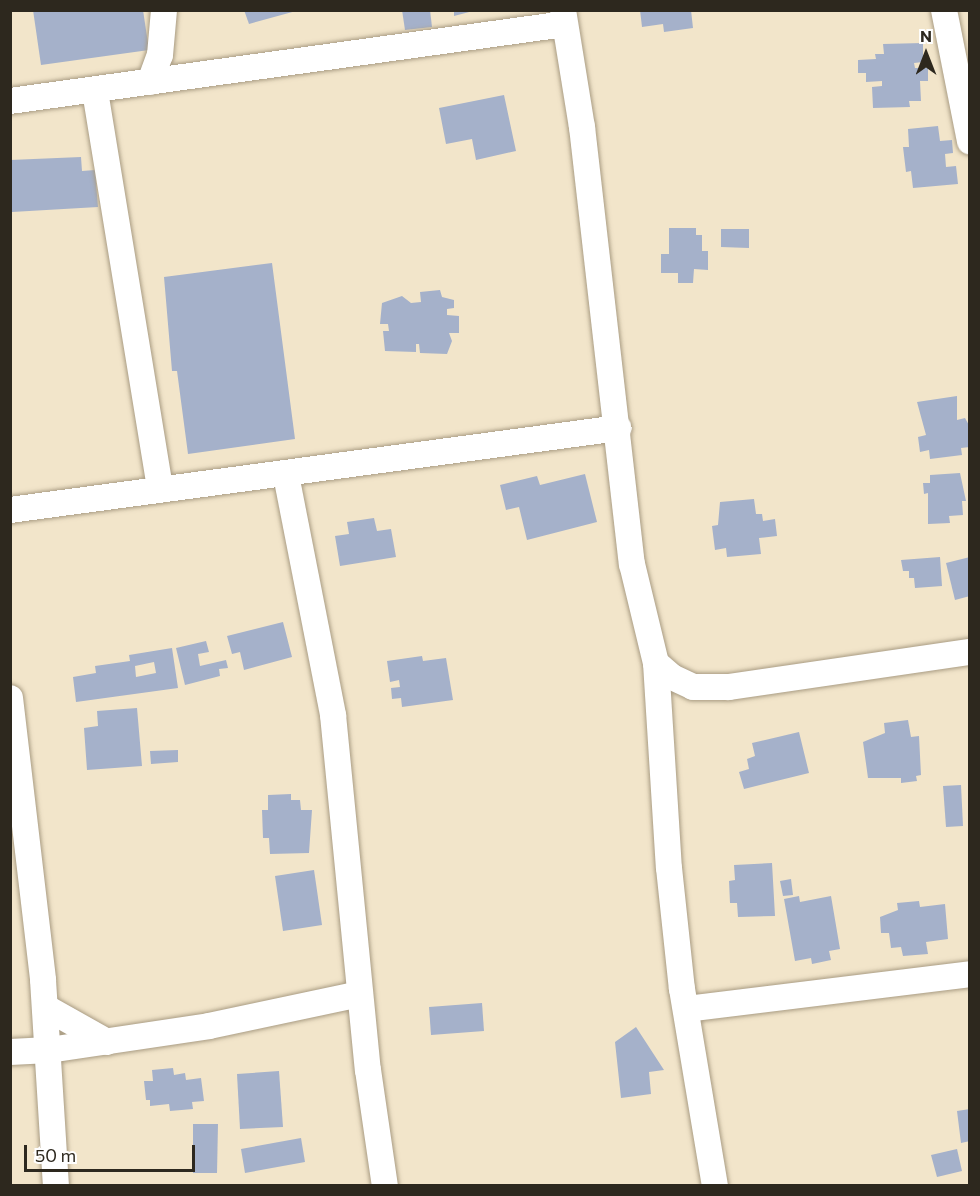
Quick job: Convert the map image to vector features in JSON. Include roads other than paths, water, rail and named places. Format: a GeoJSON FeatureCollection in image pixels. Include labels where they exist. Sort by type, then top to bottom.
{"type":"FeatureCollection","features":[{"type":"Feature","properties":{"kind":"street"},"geometry":{"type":"LineString","coordinates":[[150,82],[160,55],[164,10]]}},
{"type":"Feature","properties":{"kind":"street"},"geometry":{"type":"LineString","coordinates":[[944,10],[969,141]]}},
{"type":"Feature","properties":{"kind":"street"},"geometry":{"type":"LineString","coordinates":[[10,101],[95,91],[564,17],[619,428],[632,564],[656,663],[670,878],[686,1009],[715,1185]]}},
{"type":"Feature","properties":{"kind":"street"},"geometry":{"type":"LineString","coordinates":[[95,91],[160,490]]}},
{"type":"Feature","properties":{"kind":"street"},"geometry":{"type":"LineString","coordinates":[[10,510],[286,475],[619,428]]}},
{"type":"Feature","properties":{"kind":"street"},"geometry":{"type":"LineString","coordinates":[[286,475],[333,715],[359,994],[385,1185]]}},
{"type":"Feature","properties":{"kind":"street"},"geometry":{"type":"LineString","coordinates":[[656,663],[672,677],[693,687],[729,687],[969,652]]}},
{"type":"Feature","properties":{"kind":"street"},"geometry":{"type":"LineString","coordinates":[[10,698],[45,1007],[56,1185]]}},
{"type":"Feature","properties":{"kind":"street"},"geometry":{"type":"LineString","coordinates":[[686,1009],[969,974]]}},
{"type":"Feature","properties":{"kind":"street"},"geometry":{"type":"LineString","coordinates":[[10,1052],[49,1050],[209,1026],[359,994]]}},
{"type":"Feature","properties":{"kind":"street"},"geometry":{"type":"LineString","coordinates":[[45,1007],[107,1042]]}}]}
